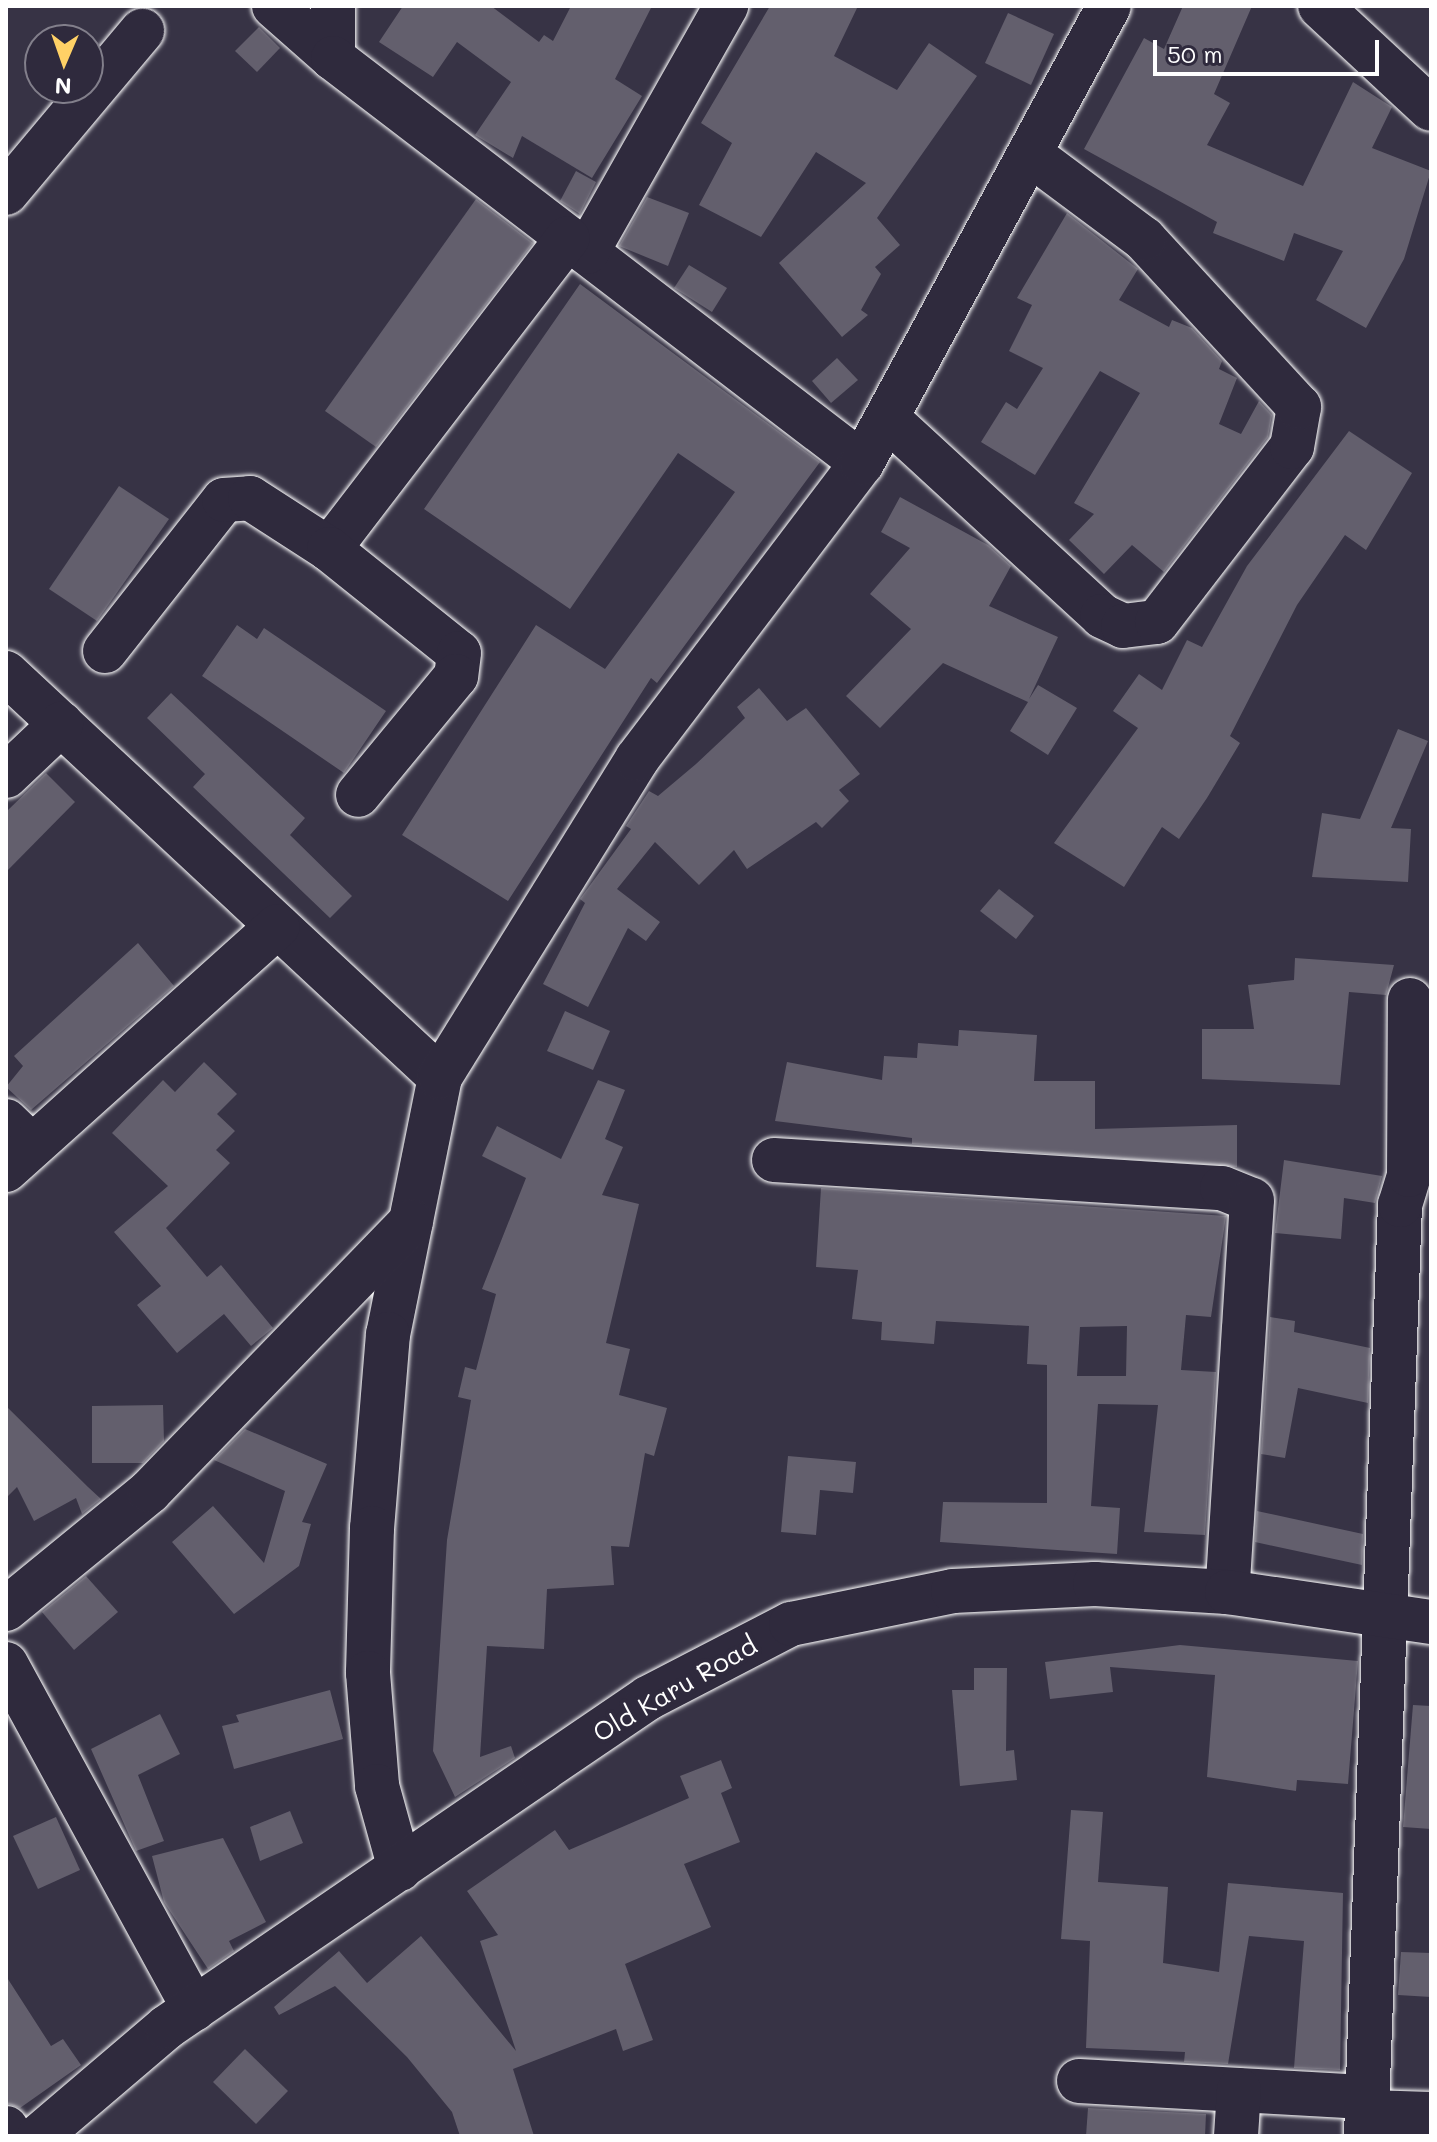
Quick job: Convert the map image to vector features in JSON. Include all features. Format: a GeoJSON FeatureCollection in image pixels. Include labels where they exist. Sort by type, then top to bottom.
{"type":"FeatureCollection","features":[{"type":"Feature","properties":{"kind":"street"},"geometry":{"type":"LineString","coordinates":[[274,6],[339,23],[578,245],[862,463]]}},
{"type":"Feature","properties":{"kind":"street"},"geometry":{"type":"LineString","coordinates":[[329,549],[578,245],[726,6]]}},
{"type":"Feature","properties":{"kind":"street"},"geometry":{"type":"LineString","coordinates":[[400,1869],[377,1786],[368,1659],[388,1334],[440,1077],[637,759],[862,463],[1109,6]]}},
{"type":"Feature","properties":{"kind":"street"},"geometry":{"type":"LineString","coordinates":[[1320,6],[1431,109]]}},
{"type":"Feature","properties":{"kind":"street"},"geometry":{"type":"LineString","coordinates":[[6,193],[142,31]]}},
{"type":"Feature","properties":{"kind":"street"},"geometry":{"type":"LineString","coordinates":[[887,418],[1102,616],[1123,626],[1157,622],[1292,447],[1299,407],[1144,239],[1030,154]]}},
{"type":"Feature","properties":{"kind":"street"},"geometry":{"type":"LineString","coordinates":[[105,651],[224,500],[250,498],[329,549],[450,645],[461,663],[358,795]]}},
{"type":"Feature","properties":{"kind":"street"},"geometry":{"type":"LineString","coordinates":[[6,673],[440,1077]]}},
{"type":"Feature","properties":{"kind":"street"},"geometry":{"type":"LineString","coordinates":[[6,776],[61,724]]}},
{"type":"Feature","properties":{"kind":"street"},"geometry":{"type":"LineString","coordinates":[[15,1146],[278,926]]}},
{"type":"Feature","properties":{"kind":"street"},"geometry":{"type":"LineString","coordinates":[[1368,2115],[1410,1618],[1410,1000]]}},
{"type":"Feature","properties":{"kind":"street"},"geometry":{"type":"LineString","coordinates":[[774,1160],[1222,1188],[1252,1200],[1227,1592]]}},
{"type":"Feature","properties":{"kind":"street"},"geometry":{"type":"LineString","coordinates":[[6,1609],[150,1491],[411,1222]]}},
{"type":"Feature","properties":{"kind":"street","name":"Old Karu Road"},"geometry":{"type":"LineString","coordinates":[[39,2136],[194,2009],[700,1669],[791,1624],[953,1591],[1095,1584],[1227,1592],[1410,1618]]}},
{"type":"Feature","properties":{"kind":"street"},"geometry":{"type":"LineString","coordinates":[[6,1664],[194,2009]]}},
{"type":"Feature","properties":{"kind":"street"},"geometry":{"type":"LineString","coordinates":[[1079,2081],[1239,2090],[1368,2115],[1431,2114]]}},
{"type":"Feature","properties":{"kind":"street"},"geometry":{"type":"LineString","coordinates":[[1236,2136],[1239,2090]]}},
{"type":"Feature","properties":{"kind":"street"},"geometry":{"type":"LineString","coordinates":[[6,2128],[11,2136]]}},
{"type":"Feature","properties":{"kind":"building"},"geometry":{"type":"Polygon","coordinates":[[[403,6],[491,6],[539,42],[544,35],[553,41],[571,6],[652,6],[615,79],[642,96],[592,178],[522,136],[513,158],[475,135],[511,82],[457,42],[433,77],[379,42],[403,6]]]}},
{"type":"Feature","properties":{"kind":"building"},"geometry":{"type":"Polygon","coordinates":[[[770,6],[858,6],[834,56],[897,90],[929,43],[977,76],[877,218],[900,245],[875,267],[881,274],[861,310],[868,315],[842,337],[779,263],[866,183],[816,152],[761,237],[699,205],[732,143],[701,123],[770,6]]]}},
{"type":"Feature","properties":{"kind":"building"},"geometry":{"type":"Polygon","coordinates":[[[1183,6],[1252,6],[1214,94],[1230,103],[1207,145],[1303,186],[1353,82],[1392,107],[1372,148],[1431,171],[1404,259],[1366,328],[1316,300],[1343,251],[1294,233],[1284,261],[1213,233],[1217,222],[1084,149],[1144,38],[1164,49],[1183,6]]]}},
{"type":"Feature","properties":{"kind":"building"},"geometry":{"type":"Polygon","coordinates":[[[1008,13],[1054,34],[1031,85],[985,63],[1008,13]]]}},
{"type":"Feature","properties":{"kind":"building"},"geometry":{"type":"Polygon","coordinates":[[[259,27],[280,48],[257,72],[235,51],[259,27]]]}},
{"type":"Feature","properties":{"kind":"building"},"geometry":{"type":"Polygon","coordinates":[[[576,171],[596,182],[580,214],[560,201],[576,171]]]}},
{"type":"Feature","properties":{"kind":"building"},"geometry":{"type":"Polygon","coordinates":[[[647,197],[689,213],[668,266],[619,246],[647,197]]]}},
{"type":"Feature","properties":{"kind":"building"},"geometry":{"type":"Polygon","coordinates":[[[476,199],[533,243],[376,447],[325,411],[476,199]]]}},
{"type":"Feature","properties":{"kind":"building"},"geometry":{"type":"Polygon","coordinates":[[[1067,213],[1138,269],[1119,300],[1169,327],[1172,320],[1192,328],[1222,361],[1219,369],[1237,378],[1219,424],[1241,434],[1259,401],[1272,415],[1268,437],[1164,572],[1132,545],[1104,574],[1069,540],[1094,514],[1074,503],[1140,393],[1100,371],[1035,475],[981,442],[1006,402],[1017,409],[1043,368],[1009,351],[1032,305],[1017,298],[1067,213]]]}},
{"type":"Feature","properties":{"kind":"building"},"geometry":{"type":"Polygon","coordinates":[[[689,265],[727,288],[712,312],[674,288],[689,265]]]}},
{"type":"Feature","properties":{"kind":"building"},"geometry":{"type":"Polygon","coordinates":[[[580,284],[820,462],[657,683],[651,678],[508,901],[402,835],[536,625],[605,669],[735,492],[678,453],[570,609],[424,509],[580,284]]]}},
{"type":"Feature","properties":{"kind":"building"},"geometry":{"type":"Polygon","coordinates":[[[837,358],[858,380],[831,403],[812,381],[837,358]]]}},
{"type":"Feature","properties":{"kind":"building"},"geometry":{"type":"Polygon","coordinates":[[[1349,431],[1412,473],[1366,550],[1345,535],[1297,605],[1230,736],[1240,743],[1207,798],[1179,839],[1162,827],[1124,887],[1054,843],[1138,728],[1113,711],[1139,674],[1162,690],[1187,640],[1202,647],[1247,566],[1349,431]]]}},
{"type":"Feature","properties":{"kind":"building"},"geometry":{"type":"Polygon","coordinates":[[[119,486],[169,519],[97,621],[49,589],[119,486]]]}},
{"type":"Feature","properties":{"kind":"building"},"geometry":{"type":"Polygon","coordinates":[[[900,497],[988,545],[1011,566],[989,606],[1058,637],[1029,699],[1038,685],[1077,708],[1048,755],[1010,731],[1028,702],[943,663],[880,728],[846,696],[911,629],[870,594],[910,548],[881,532],[900,497]]]}},
{"type":"Feature","properties":{"kind":"building"},"geometry":{"type":"Polygon","coordinates":[[[237,625],[257,639],[264,628],[386,711],[344,773],[202,676],[237,625]]]}},
{"type":"Feature","properties":{"kind":"building"},"geometry":{"type":"Polygon","coordinates":[[[759,688],[787,721],[806,708],[860,774],[839,790],[849,801],[822,828],[816,822],[747,869],[734,850],[699,885],[655,842],[617,889],[660,922],[646,941],[628,928],[588,1007],[543,984],[585,903],[580,899],[631,829],[626,826],[649,791],[658,796],[696,764],[745,718],[737,707],[759,688]]]}},
{"type":"Feature","properties":{"kind":"building"},"geometry":{"type":"Polygon","coordinates":[[[171,693],[305,818],[290,835],[352,896],[330,918],[193,787],[205,774],[147,718],[171,693]]]}},
{"type":"Feature","properties":{"kind":"building"},"geometry":{"type":"Polygon","coordinates":[[[1398,729],[1428,741],[1391,828],[1411,829],[1408,882],[1312,877],[1322,813],[1360,819],[1398,729]]]}},
{"type":"Feature","properties":{"kind":"building"},"geometry":{"type":"Polygon","coordinates":[[[46,773],[75,802],[6,872],[6,812],[46,773]]]}},
{"type":"Feature","properties":{"kind":"building"},"geometry":{"type":"Polygon","coordinates":[[[999,889],[1034,916],[1016,939],[980,911],[999,889]]]}},
{"type":"Feature","properties":{"kind":"building"},"geometry":{"type":"Polygon","coordinates":[[[138,943],[174,986],[31,1110],[6,1087],[23,1066],[14,1056],[138,943]]]}},
{"type":"Feature","properties":{"kind":"building"},"geometry":{"type":"Polygon","coordinates":[[[1295,958],[1394,965],[1386,995],[1349,992],[1340,1085],[1202,1079],[1202,1029],[1254,1029],[1248,985],[1294,980],[1295,958]]]}},
{"type":"Feature","properties":{"kind":"building"},"geometry":{"type":"Polygon","coordinates":[[[565,1011],[610,1031],[593,1070],[547,1051],[565,1011]]]}},
{"type":"Feature","properties":{"kind":"building"},"geometry":{"type":"Polygon","coordinates":[[[959,1030],[1037,1035],[1034,1081],[1095,1081],[1095,1129],[1237,1125],[1237,1167],[912,1144],[912,1138],[775,1121],[787,1062],[882,1080],[884,1056],[917,1058],[918,1043],[958,1046],[959,1030]]]}},
{"type":"Feature","properties":{"kind":"building"},"geometry":{"type":"Polygon","coordinates":[[[204,1062],[237,1094],[217,1114],[235,1131],[216,1150],[230,1163],[166,1228],[207,1277],[221,1265],[273,1328],[251,1346],[224,1314],[177,1353],[137,1305],[161,1286],[114,1232],[168,1186],[112,1133],[163,1080],[175,1092],[204,1062]]]}},
{"type":"Feature","properties":{"kind":"building"},"geometry":{"type":"Polygon","coordinates":[[[598,1080],[625,1090],[605,1139],[623,1147],[602,1195],[639,1204],[606,1343],[630,1349],[619,1395],[667,1408],[654,1456],[645,1453],[629,1547],[611,1546],[614,1585],[547,1589],[544,1649],[487,1646],[480,1757],[511,1746],[515,1758],[455,1797],[433,1751],[447,1540],[471,1400],[458,1397],[465,1367],[476,1370],[496,1294],[482,1289],[526,1178],[482,1156],[497,1126],[561,1159],[598,1080]]]}},
{"type":"Feature","properties":{"kind":"building"},"geometry":{"type":"Polygon","coordinates":[[[1284,1160],[1382,1176],[1375,1203],[1344,1198],[1341,1239],[1275,1233],[1284,1160]]]}},
{"type":"Feature","properties":{"kind":"building"},"geometry":{"type":"Polygon","coordinates":[[[821,1188],[1226,1216],[1211,1317],[1186,1315],[1181,1370],[1216,1372],[1205,1535],[1144,1532],[1158,1405],[1098,1404],[1091,1506],[1120,1508],[1117,1554],[940,1542],[943,1502],[1047,1503],[1047,1365],[1027,1364],[1029,1326],[936,1321],[934,1344],[881,1340],[882,1322],[852,1319],[858,1270],[816,1267],[821,1188]],[[1127,1326],[1080,1327],[1077,1376],[1126,1376],[1127,1326]]]}},
{"type":"Feature","properties":{"kind":"building"},"geometry":{"type":"Polygon","coordinates":[[[1270,1317],[1295,1321],[1294,1332],[1370,1348],[1368,1403],[1298,1388],[1285,1458],[1261,1454],[1270,1317]]]}},
{"type":"Feature","properties":{"kind":"building"},"geometry":{"type":"Polygon","coordinates":[[[163,1405],[164,1441],[143,1463],[92,1463],[92,1406],[163,1405]]]}},
{"type":"Feature","properties":{"kind":"building"},"geometry":{"type":"Polygon","coordinates":[[[6,1406],[101,1499],[82,1514],[76,1498],[34,1521],[17,1487],[6,1498],[6,1406]]]}},
{"type":"Feature","properties":{"kind":"building"},"geometry":{"type":"Polygon","coordinates":[[[245,1429],[327,1464],[302,1522],[311,1524],[299,1566],[234,1614],[172,1542],[213,1506],[264,1563],[285,1491],[214,1460],[245,1429]]]}},
{"type":"Feature","properties":{"kind":"building"},"geometry":{"type":"Polygon","coordinates":[[[788,1456],[856,1462],[853,1493],[820,1490],[816,1535],[781,1532],[788,1456]]]}},
{"type":"Feature","properties":{"kind":"building"},"geometry":{"type":"Polygon","coordinates":[[[1257,1511],[1363,1534],[1362,1565],[1255,1542],[1257,1511]]]}},
{"type":"Feature","properties":{"kind":"building"},"geometry":{"type":"Polygon","coordinates":[[[86,1576],[118,1612],[74,1650],[42,1612],[86,1576]]]}},
{"type":"Feature","properties":{"kind":"building"},"geometry":{"type":"Polygon","coordinates":[[[1180,1645],[1358,1661],[1348,1784],[1297,1780],[1296,1791],[1207,1777],[1215,1675],[1110,1667],[1113,1692],[1050,1699],[1045,1662],[1180,1645]]]}},
{"type":"Feature","properties":{"kind":"building"},"geometry":{"type":"Polygon","coordinates":[[[974,1668],[1007,1668],[1006,1751],[1014,1750],[1017,1780],[960,1786],[952,1690],[974,1690],[974,1668]]]}},
{"type":"Feature","properties":{"kind":"building"},"geometry":{"type":"Polygon","coordinates":[[[330,1690],[343,1739],[234,1769],[222,1726],[239,1722],[236,1715],[330,1690]]]}},
{"type":"Feature","properties":{"kind":"building"},"geometry":{"type":"Polygon","coordinates":[[[1413,1705],[1431,1706],[1431,1829],[1403,1827],[1413,1705]]]}},
{"type":"Feature","properties":{"kind":"building"},"geometry":{"type":"Polygon","coordinates":[[[160,1714],[180,1754],[138,1775],[164,1841],[136,1851],[91,1749],[160,1714]]]}},
{"type":"Feature","properties":{"kind":"building"},"geometry":{"type":"Polygon","coordinates":[[[721,1760],[732,1788],[721,1793],[740,1842],[684,1864],[711,1927],[625,1964],[653,2040],[623,2051],[616,2029],[513,2069],[534,2136],[460,2136],[452,2112],[407,2057],[335,1986],[279,2015],[274,2007],[339,1951],[367,1983],[421,1936],[516,2051],[480,1941],[498,1935],[467,1891],[555,1830],[569,1850],[689,1798],[680,1776],[721,1760]]]}},
{"type":"Feature","properties":{"kind":"building"},"geometry":{"type":"Polygon","coordinates":[[[1071,1810],[1103,1812],[1098,1882],[1168,1887],[1163,1963],[1219,1972],[1228,1883],[1343,1893],[1340,2070],[1294,2068],[1304,1941],[1249,1936],[1228,2064],[1184,2062],[1185,2052],[1086,2048],[1090,1941],[1061,1939],[1071,1810]]]}},
{"type":"Feature","properties":{"kind":"building"},"geometry":{"type":"Polygon","coordinates":[[[290,1811],[303,1843],[260,1861],[250,1827],[290,1811]]]}},
{"type":"Feature","properties":{"kind":"building"},"geometry":{"type":"Polygon","coordinates":[[[56,1817],[80,1870],[38,1889],[13,1836],[56,1817]]]}},
{"type":"Feature","properties":{"kind":"building"},"geometry":{"type":"Polygon","coordinates":[[[223,1838],[266,1922],[229,1941],[234,1951],[208,1969],[164,1902],[152,1856],[223,1838]]]}},
{"type":"Feature","properties":{"kind":"building"},"geometry":{"type":"Polygon","coordinates":[[[1401,1952],[1431,1953],[1431,1997],[1398,1995],[1401,1952]]]}},
{"type":"Feature","properties":{"kind":"building"},"geometry":{"type":"Polygon","coordinates":[[[6,1976],[51,2046],[63,2039],[81,2065],[20,2108],[6,2103],[6,1976]]]}},
{"type":"Feature","properties":{"kind":"building"},"geometry":{"type":"Polygon","coordinates":[[[245,2049],[288,2091],[256,2124],[213,2082],[245,2049]]]}},
{"type":"Feature","properties":{"kind":"building"},"geometry":{"type":"Polygon","coordinates":[[[1088,2108],[1206,2114],[1205,2136],[1086,2136],[1088,2108]]]}}]}
